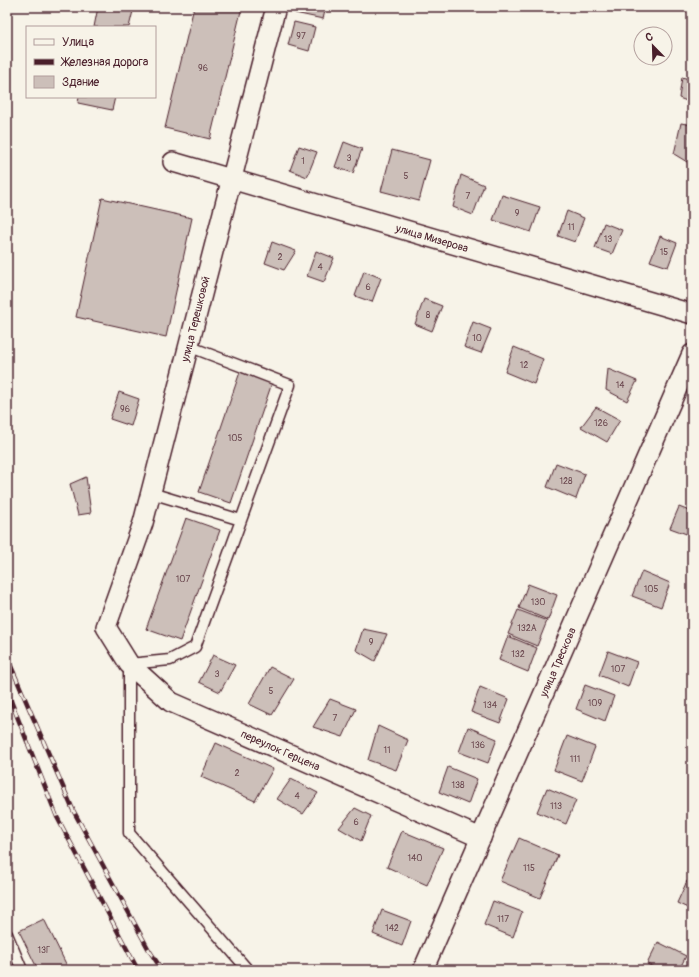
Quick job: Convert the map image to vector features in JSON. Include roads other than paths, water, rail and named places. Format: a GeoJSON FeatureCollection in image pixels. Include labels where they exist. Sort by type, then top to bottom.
{"type":"FeatureCollection","features":[{"type":"Feature","properties":{"kind":"street","name":"улица Терешковой"},"geometry":{"type":"LineString","coordinates":[[106,627],[143,523],[276,7]]}},
{"type":"Feature","properties":{"kind":"street","name":"улица Мизерова"},"geometry":{"type":"LineString","coordinates":[[173,162],[692,314]]}},
{"type":"Feature","properties":{"kind":"street","name":"улица Трескова"},"geometry":{"type":"LineString","coordinates":[[423,970],[692,354]]}},
{"type":"Feature","properties":{"kind":"street","name":"переулок Герцена"},"geometry":{"type":"LineString","coordinates":[[106,627],[129,664],[172,702],[481,838]]}},
{"type":"Feature","properties":{"kind":"lane"},"geometry":{"type":"LineString","coordinates":[[188,346],[290,385],[195,647],[170,660],[129,664],[128,833],[248,970]]}},
{"type":"Feature","properties":{"kind":"lane"},"geometry":{"type":"LineString","coordinates":[[151,493],[241,520]]}},
{"type":"Feature","properties":{"kind":"lane"},"geometry":{"type":"LineString","coordinates":[[7,934],[22,970]]}},
{"type":"Feature","properties":{"kind":"railway"},"geometry":{"type":"LineString","coordinates":[[7,657],[73,810],[149,950],[162,970]]}},
{"type":"Feature","properties":{"kind":"railway"},"geometry":{"type":"LineString","coordinates":[[7,691],[57,817],[138,970]]}}]}
